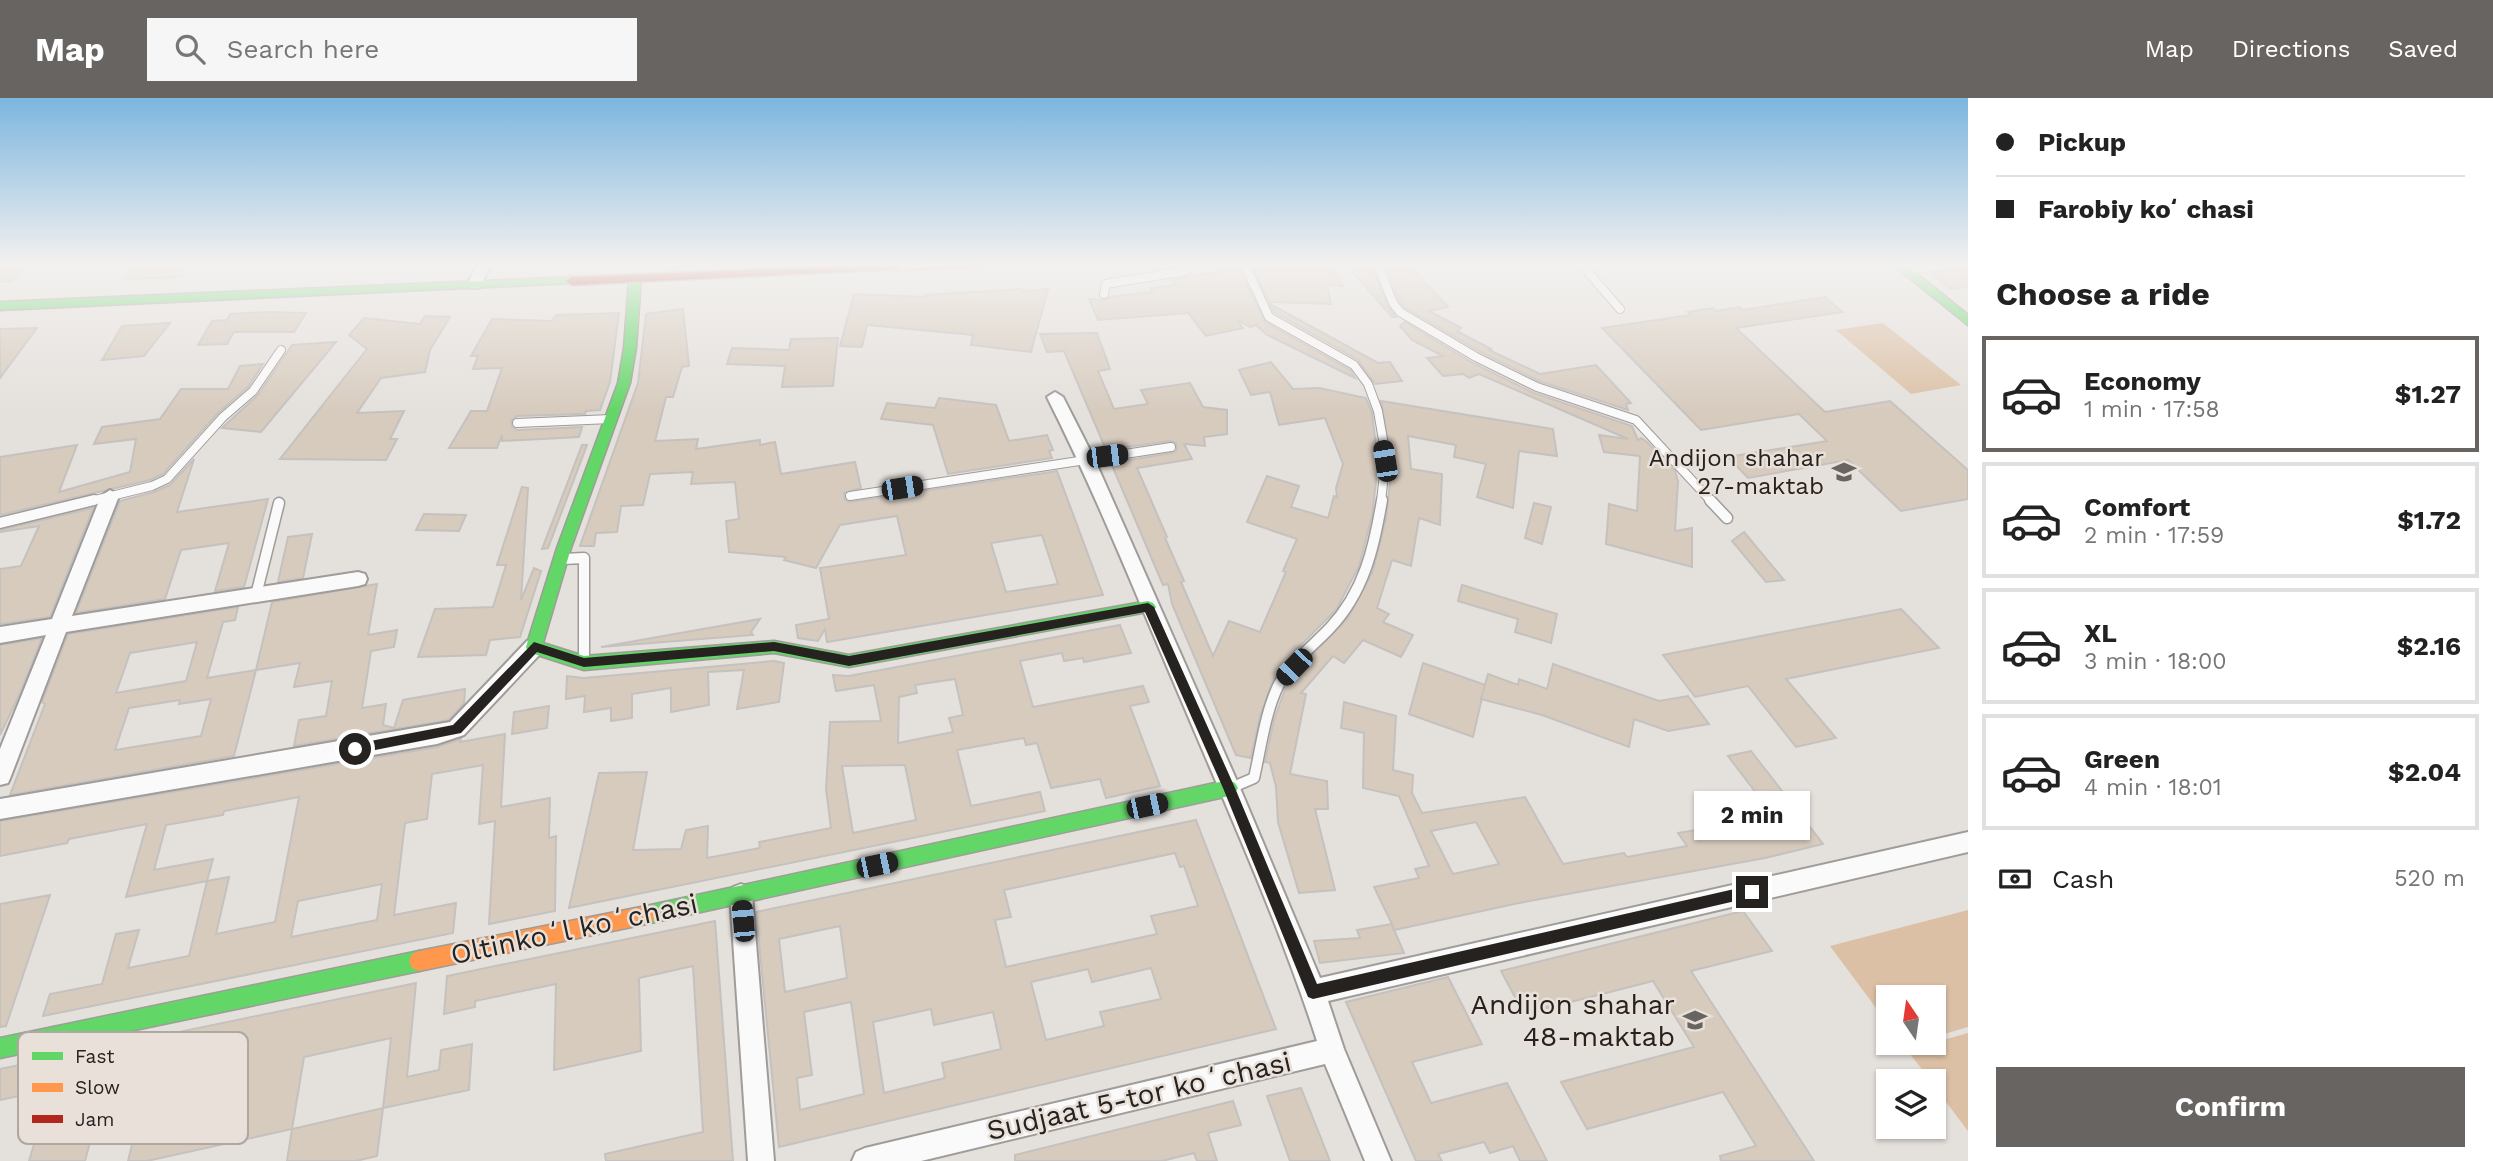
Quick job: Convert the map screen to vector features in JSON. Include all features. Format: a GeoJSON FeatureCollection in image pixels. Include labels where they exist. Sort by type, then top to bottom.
{"type":"FeatureCollection","features":[{"type":"Feature","properties":{"kind":"street"},"geometry":{"type":"LineString","coordinates":[[0,809],[424,737],[457,729],[534,647],[624,383],[632,313]]}},
{"type":"Feature","properties":{"kind":"street"},"geometry":{"type":"LineString","coordinates":[[1055,397],[1086,458],[1148,607],[1229,788],[1313,992],[1332,1050],[1378,1161]]}},
{"type":"Feature","properties":{"kind":"street"},"geometry":{"type":"LineString","coordinates":[[0,776],[110,496]]}},
{"type":"Feature","properties":{"kind":"street"},"geometry":{"type":"LineString","coordinates":[[0,635],[358,579]]}},
{"type":"Feature","properties":{"kind":"street"},"geometry":{"type":"LineString","coordinates":[[534,647],[584,663],[774,647],[849,661],[1148,607]]}},
{"type":"Feature","properties":{"kind":"street","name":"Oltinkoʻl koʻchasi"},"geometry":{"type":"LineString","coordinates":[[77,1032],[741,895],[1229,788]]}},
{"type":"Feature","properties":{"kind":"street"},"geometry":{"type":"LineString","coordinates":[[1313,992],[1968,842]]}},
{"type":"Feature","properties":{"kind":"street"},"geometry":{"type":"LineString","coordinates":[[741,895],[761,1161]]}},
{"type":"Feature","properties":{"kind":"street","name":"Oltinkoʻl koʻchasi"},"geometry":{"type":"LineString","coordinates":[[0,1048],[18,1044]]}},
{"type":"Feature","properties":{"kind":"street","name":"Sudjaat 5-tor koʻchasi"},"geometry":{"type":"LineString","coordinates":[[865,1161],[1332,1050]]}},
{"type":"Feature","properties":{"kind":"lane"},"geometry":{"type":"LineString","coordinates":[[1229,788],[1254,778],[1279,682],[1338,621],[1358,590],[1369,557],[1385,474],[1375,400],[1359,369],[1269,317],[1267,313]]}},
{"type":"Feature","properties":{"kind":"lane"},"geometry":{"type":"LineString","coordinates":[[1401,313],[1476,357],[1537,387],[1636,420],[1727,518]]}},
{"type":"Feature","properties":{"kind":"lane"},"geometry":{"type":"LineString","coordinates":[[0,523],[152,486],[167,479],[223,417],[253,391],[281,350]]}},
{"type":"Feature","properties":{"kind":"lane"},"geometry":{"type":"LineString","coordinates":[[517,424],[611,419]]}},
{"type":"Feature","properties":{"kind":"lane"},"geometry":{"type":"LineString","coordinates":[[849,496],[1171,447]]}},
{"type":"Feature","properties":{"kind":"lane"},"geometry":{"type":"LineString","coordinates":[[256,595],[279,503]]}},
{"type":"Feature","properties":{"kind":"lane"},"geometry":{"type":"LineString","coordinates":[[562,559],[584,558],[584,663]]}},
{"type":"Feature","properties":{"kind":"shaded area"},"geometry":{"type":"Polygon","coordinates":[[[1883,323],[1961,385],[1911,394],[1836,330],[1883,323]]]}},
{"type":"Feature","properties":{"kind":"shaded area"},"geometry":{"type":"Polygon","coordinates":[[[1968,910],[1968,1027],[1946,1033],[1946,985],[1876,985],[1876,1008],[1830,946],[1968,910]]]}},
{"type":"Feature","properties":{"kind":"shaded area"},"geometry":{"type":"Polygon","coordinates":[[[1968,1033],[1968,1131],[1946,1102],[1946,1069],[1922,1069],[1911,1055],[1946,1055],[1946,1039],[1968,1033]]]}},
{"type":"Feature","properties":{"kind":"building"},"geometry":{"type":"Polygon","coordinates":[[[306,313],[294,332],[234,332],[227,344],[198,345],[212,321],[227,320],[230,314],[306,313]]]}},
{"type":"Feature","properties":{"kind":"building"},"geometry":{"type":"Polygon","coordinates":[[[619,313],[610,382],[600,410],[586,411],[585,414],[517,416],[511,421],[512,427],[517,430],[582,427],[579,437],[502,441],[502,435],[497,448],[449,448],[471,411],[487,411],[502,368],[473,369],[478,356],[471,356],[492,319],[552,321],[556,315],[619,313]]]}},
{"type":"Feature","properties":{"kind":"building"},"geometry":{"type":"Polygon","coordinates":[[[683,313],[689,366],[682,367],[673,397],[666,397],[655,441],[698,439],[696,449],[760,440],[760,445],[775,442],[781,474],[855,462],[861,488],[844,493],[845,500],[850,502],[1057,471],[1103,595],[827,642],[825,629],[818,641],[798,638],[796,625],[829,619],[820,568],[906,555],[897,516],[840,525],[816,568],[784,560],[786,557],[729,552],[726,521],[739,519],[735,482],[691,484],[693,472],[650,474],[643,505],[621,506],[617,532],[596,533],[594,546],[580,546],[638,383],[646,314],[683,313]],[[1042,535],[991,543],[1006,592],[1058,584],[1042,535]]]}},
{"type":"Feature","properties":{"kind":"building"},"geometry":{"type":"Polygon","coordinates":[[[849,313],[1042,313],[1031,352],[971,345],[973,335],[867,325],[862,347],[840,346],[849,313]]]}},
{"type":"Feature","properties":{"kind":"building"},"geometry":{"type":"Polygon","coordinates":[[[1095,313],[1260,313],[1265,322],[1350,370],[1355,378],[1267,335],[1256,325],[1250,327],[1236,319],[1243,328],[1206,336],[1188,313],[1098,320],[1095,313]]]}},
{"type":"Feature","properties":{"kind":"building"},"geometry":{"type":"Polygon","coordinates":[[[1275,313],[1286,313],[1378,363],[1390,362],[1402,381],[1375,384],[1358,360],[1275,313]]]}},
{"type":"Feature","properties":{"kind":"building"},"geometry":{"type":"Polygon","coordinates":[[[1414,313],[1432,313],[1461,328],[1457,331],[1491,349],[1489,350],[1540,374],[1596,365],[1631,403],[1626,404],[1628,410],[1539,381],[1479,351],[1414,313]]]}},
{"type":"Feature","properties":{"kind":"building"},"geometry":{"type":"Polygon","coordinates":[[[1689,313],[1838,313],[1736,328],[1825,412],[1890,401],[1968,470],[1968,499],[1901,511],[1848,460],[1748,478],[1728,457],[1827,441],[1799,414],[1701,430],[1602,328],[1691,315],[1689,313]]]}},
{"type":"Feature","properties":{"kind":"building"},"geometry":{"type":"Polygon","coordinates":[[[425,316],[450,317],[430,350],[425,372],[381,378],[357,413],[404,411],[390,439],[397,439],[386,460],[280,459],[367,349],[349,335],[364,318],[420,324],[425,316]]]}},
{"type":"Feature","properties":{"kind":"building"},"geometry":{"type":"Polygon","coordinates":[[[1405,322],[1473,363],[1534,393],[1632,426],[1638,440],[1641,438],[1647,442],[1675,471],[1678,481],[1675,531],[1692,528],[1692,567],[1606,544],[1609,504],[1637,511],[1640,456],[1604,452],[1599,435],[1628,439],[1479,374],[1469,378],[1463,374],[1443,376],[1427,358],[1443,356],[1412,340],[1400,326],[1405,322]]]}},
{"type":"Feature","properties":{"kind":"building"},"geometry":{"type":"Polygon","coordinates":[[[170,323],[144,356],[102,360],[122,326],[170,323]]]}},
{"type":"Feature","properties":{"kind":"building"},"geometry":{"type":"Polygon","coordinates":[[[37,328],[0,378],[0,329],[37,328]]]}},
{"type":"Feature","properties":{"kind":"building"},"geometry":{"type":"Polygon","coordinates":[[[1097,333],[1110,369],[1098,371],[1114,409],[1148,404],[1141,390],[1190,383],[1203,407],[1227,410],[1227,434],[1204,437],[1205,446],[1184,444],[1192,459],[1137,468],[1213,656],[1229,621],[1260,632],[1297,539],[1247,522],[1267,476],[1299,486],[1291,507],[1328,518],[1334,496],[1337,497],[1336,488],[1343,464],[1325,418],[1279,425],[1270,392],[1251,395],[1239,370],[1271,362],[1293,389],[1319,388],[1366,398],[1372,413],[1378,464],[1372,516],[1359,566],[1336,610],[1290,656],[1273,680],[1260,716],[1251,758],[1236,755],[1172,604],[1168,584],[1163,585],[1111,463],[1172,453],[1177,450],[1176,443],[1170,441],[1106,450],[1064,351],[1047,352],[1040,334],[1097,333]]]}},
{"type":"Feature","properties":{"kind":"building"},"geometry":{"type":"Polygon","coordinates":[[[838,338],[833,386],[782,387],[785,366],[727,364],[732,348],[789,350],[791,339],[838,338]]]}},
{"type":"Feature","properties":{"kind":"building"},"geometry":{"type":"Polygon","coordinates":[[[336,342],[261,432],[222,428],[258,395],[292,345],[336,342]]]}},
{"type":"Feature","properties":{"kind":"building"},"geometry":{"type":"Polygon","coordinates":[[[263,364],[248,387],[218,413],[163,474],[150,480],[0,515],[0,457],[77,445],[59,492],[130,472],[136,439],[94,444],[102,427],[160,419],[181,389],[228,389],[240,366],[263,364]]]}},
{"type":"Feature","properties":{"kind":"building"},"geometry":{"type":"Polygon","coordinates":[[[939,398],[996,405],[1009,441],[1047,435],[1053,450],[1049,451],[1052,458],[948,474],[933,425],[881,419],[887,403],[935,408],[939,398]]]}},
{"type":"Feature","properties":{"kind":"building"},"geometry":{"type":"Polygon","coordinates":[[[1381,401],[1553,429],[1557,456],[1519,451],[1513,508],[1477,497],[1486,464],[1454,457],[1456,445],[1408,436],[1411,469],[1442,474],[1440,525],[1419,518],[1411,566],[1392,560],[1377,608],[1389,614],[1383,622],[1413,635],[1401,657],[1363,640],[1344,663],[1333,656],[1301,693],[1306,694],[1290,774],[1327,781],[1328,809],[1315,809],[1335,890],[1299,893],[1278,822],[1276,787],[1270,763],[1265,762],[1274,720],[1286,687],[1301,666],[1348,618],[1373,571],[1386,519],[1392,464],[1381,401]]]}},
{"type":"Feature","properties":{"kind":"building"},"geometry":{"type":"Polygon","coordinates":[[[582,445],[587,445],[548,548],[542,549],[582,445]]]}},
{"type":"Feature","properties":{"kind":"building"},"geometry":{"type":"Polygon","coordinates":[[[194,459],[177,512],[268,499],[244,587],[215,591],[229,543],[181,550],[165,599],[76,613],[120,501],[170,485],[194,459]]]}},
{"type":"Feature","properties":{"kind":"building"},"geometry":{"type":"Polygon","coordinates":[[[522,487],[528,488],[521,600],[534,568],[541,571],[520,637],[490,640],[486,655],[418,657],[435,609],[493,607],[506,565],[497,565],[522,487]]]}},
{"type":"Feature","properties":{"kind":"building"},"geometry":{"type":"Polygon","coordinates":[[[1534,503],[1551,507],[1542,544],[1525,538],[1534,503]]]}},
{"type":"Feature","properties":{"kind":"building"},"geometry":{"type":"Polygon","coordinates":[[[93,508],[50,617],[0,624],[0,569],[21,566],[39,526],[0,530],[93,508]]]}},
{"type":"Feature","properties":{"kind":"building"},"geometry":{"type":"Polygon","coordinates":[[[424,514],[466,515],[459,531],[416,530],[424,514]]]}},
{"type":"Feature","properties":{"kind":"building"},"geometry":{"type":"Polygon","coordinates":[[[1744,532],[1784,580],[1766,582],[1732,541],[1744,532]]]}},
{"type":"Feature","properties":{"kind":"building"},"geometry":{"type":"Polygon","coordinates":[[[312,534],[303,578],[278,582],[288,537],[312,534]]]}},
{"type":"Feature","properties":{"kind":"building"},"geometry":{"type":"Polygon","coordinates":[[[377,584],[368,635],[397,630],[394,647],[371,651],[362,708],[386,704],[383,725],[394,728],[403,700],[465,689],[464,703],[449,720],[294,746],[299,720],[326,716],[332,681],[294,687],[300,663],[256,670],[272,602],[377,584]]]}},
{"type":"Feature","properties":{"kind":"building"},"geometry":{"type":"Polygon","coordinates":[[[1462,585],[1557,614],[1551,643],[1515,632],[1518,619],[1458,601],[1462,585]]]}},
{"type":"Feature","properties":{"kind":"building"},"geometry":{"type":"Polygon","coordinates":[[[238,607],[235,620],[223,622],[207,678],[256,670],[234,756],[10,795],[68,634],[238,607]],[[197,642],[130,653],[116,693],[186,681],[197,642]],[[211,699],[179,704],[180,700],[129,708],[115,750],[201,736],[211,699]]]}},
{"type":"Feature","properties":{"kind":"building"},"geometry":{"type":"Polygon","coordinates":[[[1901,609],[1939,648],[1786,679],[1836,738],[1796,747],[1748,686],[1695,697],[1663,655],[1901,609]]]}},
{"type":"Feature","properties":{"kind":"building"},"geometry":{"type":"Polygon","coordinates":[[[760,619],[751,632],[753,635],[601,647],[760,619]]]}},
{"type":"Feature","properties":{"kind":"building"},"geometry":{"type":"Polygon","coordinates":[[[1120,625],[1131,653],[1084,662],[1083,658],[1064,661],[1062,653],[1020,661],[1033,707],[1143,686],[1149,702],[1130,706],[1160,786],[1106,798],[1100,779],[1051,788],[1037,743],[1026,745],[1024,738],[957,750],[971,806],[1040,792],[1045,811],[569,908],[599,773],[647,772],[633,850],[681,849],[686,830],[708,826],[707,858],[760,848],[759,842],[831,828],[826,789],[830,722],[881,721],[874,685],[836,691],[833,675],[849,676],[1120,625]],[[955,679],[915,685],[917,693],[899,697],[898,743],[953,732],[949,718],[963,715],[955,679]],[[905,765],[842,766],[853,833],[916,820],[905,765]]]}},
{"type":"Feature","properties":{"kind":"building"},"geometry":{"type":"Polygon","coordinates":[[[42,638],[20,693],[0,735],[0,645],[42,638]]]}},
{"type":"Feature","properties":{"kind":"building"},"geometry":{"type":"Polygon","coordinates":[[[774,661],[784,663],[779,702],[737,709],[744,670],[708,672],[709,705],[671,712],[671,688],[632,694],[632,718],[611,721],[611,708],[584,712],[585,696],[566,699],[567,676],[584,678],[774,661]]]}},
{"type":"Feature","properties":{"kind":"building"},"geometry":{"type":"Polygon","coordinates":[[[1423,663],[1485,685],[1473,737],[1409,714],[1423,663]]]}},
{"type":"Feature","properties":{"kind":"building"},"geometry":{"type":"Polygon","coordinates":[[[1553,664],[1659,701],[1688,696],[1709,724],[1668,731],[1634,719],[1629,747],[1542,715],[1481,699],[1488,674],[1518,685],[1519,679],[1547,689],[1553,664]]]}},
{"type":"Feature","properties":{"kind":"building"},"geometry":{"type":"Polygon","coordinates":[[[1344,702],[1396,716],[1393,770],[1413,775],[1412,793],[1422,813],[1525,797],[1563,864],[1624,853],[1627,857],[1687,846],[1678,833],[1702,829],[1707,837],[1779,823],[1728,756],[1751,751],[1823,844],[1765,858],[1519,903],[1394,930],[1404,953],[1320,963],[1314,941],[1360,938],[1357,930],[1392,924],[1374,887],[1419,878],[1415,869],[1429,866],[1399,796],[1363,788],[1364,733],[1341,728],[1344,702]],[[1476,822],[1431,831],[1453,874],[1499,864],[1476,822]]]}},
{"type":"Feature","properties":{"kind":"building"},"geometry":{"type":"Polygon","coordinates":[[[549,706],[547,728],[512,734],[514,712],[549,706]]]}},
{"type":"Feature","properties":{"kind":"building"},"geometry":{"type":"Polygon","coordinates":[[[505,734],[501,807],[550,798],[549,838],[556,836],[555,911],[489,924],[495,821],[479,824],[483,765],[432,774],[427,819],[405,823],[394,915],[456,903],[453,933],[43,1016],[50,994],[102,984],[116,934],[139,930],[128,968],[189,956],[207,881],[126,897],[147,824],[0,856],[0,821],[437,747],[461,739],[460,742],[505,734]],[[299,797],[166,825],[154,870],[213,859],[207,881],[229,877],[216,934],[275,922],[299,797]],[[382,884],[298,901],[291,937],[377,920],[382,884]]]}},
{"type":"Feature","properties":{"kind":"building"},"geometry":{"type":"Polygon","coordinates":[[[1196,820],[1276,1029],[779,1147],[756,912],[1196,820]],[[1175,853],[1004,890],[1011,917],[995,920],[1006,967],[1157,934],[1151,916],[1198,906],[1184,866],[1180,867],[1175,853]],[[840,926],[779,939],[785,992],[847,978],[840,926]],[[1151,968],[1092,982],[1088,969],[1031,982],[1046,1040],[1104,1026],[1100,1012],[1161,999],[1151,968]],[[851,1002],[804,1012],[812,1075],[797,1078],[800,1110],[864,1094],[851,1002]],[[931,1009],[873,1022],[884,1093],[945,1078],[942,1063],[1001,1049],[993,1012],[934,1025],[931,1009]]]}},
{"type":"Feature","properties":{"kind":"building"},"geometry":{"type":"Polygon","coordinates":[[[50,895],[6,1026],[0,1027],[0,904],[50,895]]]}},
{"type":"Feature","properties":{"kind":"building"},"geometry":{"type":"Polygon","coordinates":[[[1743,911],[1772,951],[1691,971],[1814,1161],[1721,1161],[1720,1156],[1756,1146],[1723,1092],[1587,1129],[1561,1082],[1694,1047],[1653,981],[1524,1014],[1501,971],[1743,911]]]}},
{"type":"Feature","properties":{"kind":"building"},"geometry":{"type":"Polygon","coordinates":[[[715,921],[733,1161],[606,1161],[605,1154],[703,1132],[693,966],[639,978],[641,1051],[554,1070],[556,984],[475,1001],[475,1007],[444,1014],[447,976],[715,921]]]}},
{"type":"Feature","properties":{"kind":"building"},"geometry":{"type":"Polygon","coordinates":[[[1448,977],[1482,1044],[1412,1062],[1431,1103],[1507,1083],[1547,1161],[1520,1161],[1513,1146],[1490,1153],[1484,1142],[1438,1154],[1442,1161],[1416,1161],[1346,1002],[1448,977]]]}},
{"type":"Feature","properties":{"kind":"building"},"geometry":{"type":"Polygon","coordinates":[[[416,983],[407,1077],[439,1070],[441,1050],[472,1044],[469,1090],[383,1108],[391,1038],[304,1057],[292,1129],[248,1139],[248,1032],[179,1032],[416,983]]]}},
{"type":"Feature","properties":{"kind":"building"},"geometry":{"type":"Polygon","coordinates":[[[18,1065],[18,1096],[0,1100],[0,1069],[18,1065]]]}},
{"type":"Feature","properties":{"kind":"building"},"geometry":{"type":"Polygon","coordinates":[[[1301,1088],[1330,1161],[1290,1161],[1267,1096],[1301,1088]]]}},
{"type":"Feature","properties":{"kind":"building"},"geometry":{"type":"Polygon","coordinates":[[[1233,1101],[1241,1125],[1208,1133],[1217,1161],[1197,1161],[1194,1153],[1162,1161],[1015,1161],[1015,1155],[1233,1101]]]}},
{"type":"Feature","properties":{"kind":"building"},"geometry":{"type":"Polygon","coordinates":[[[383,1108],[377,1156],[356,1161],[287,1161],[292,1129],[383,1108]]]}},
{"type":"Feature","properties":{"kind":"building"},"geometry":{"type":"Polygon","coordinates":[[[34,1144],[90,1144],[85,1161],[29,1161],[34,1144]]]}},
{"type":"Feature","properties":{"kind":"building"},"geometry":{"type":"Polygon","coordinates":[[[132,1144],[224,1144],[147,1161],[128,1161],[132,1144]]]}},
{"type":"Feature","properties":{"kind":"traffic: fast"},"geometry":{"type":"LineString","coordinates":[[633,313],[624,383],[564,548],[534,647],[584,663],[774,647],[849,661],[1148,607]]}},
{"type":"Feature","properties":{"kind":"traffic: fast"},"geometry":{"type":"LineString","coordinates":[[1958,313],[1968,321]]}},
{"type":"Feature","properties":{"kind":"traffic: fast"},"geometry":{"type":"LineString","coordinates":[[646,915],[1229,788]]}},
{"type":"Feature","properties":{"kind":"traffic: fast"},"geometry":{"type":"LineString","coordinates":[[77,1032],[419,961]]}},
{"type":"Feature","properties":{"kind":"traffic: fast"},"geometry":{"type":"LineString","coordinates":[[0,1048],[18,1044]]}},
{"type":"Feature","properties":{"kind":"traffic: slow"},"geometry":{"type":"LineString","coordinates":[[419,961],[646,915]]}},
{"type":"Feature","properties":{"kind":"place","name":"Andijon shahar 27-maktab"},"geometry":{"type":"Point","coordinates":[1844,472]}},
{"type":"Feature","properties":{"kind":"place","name":"Andijon shahar 48-maktab"},"geometry":{"type":"Point","coordinates":[1695,1020]}},
{"type":"Feature","properties":{"kind":"route"},"geometry":{"type":"LineString","coordinates":[[355,749],[457,729],[534,647],[584,663],[774,647],[849,661],[1148,607],[1229,788],[1313,992],[1752,892]]}}]}
